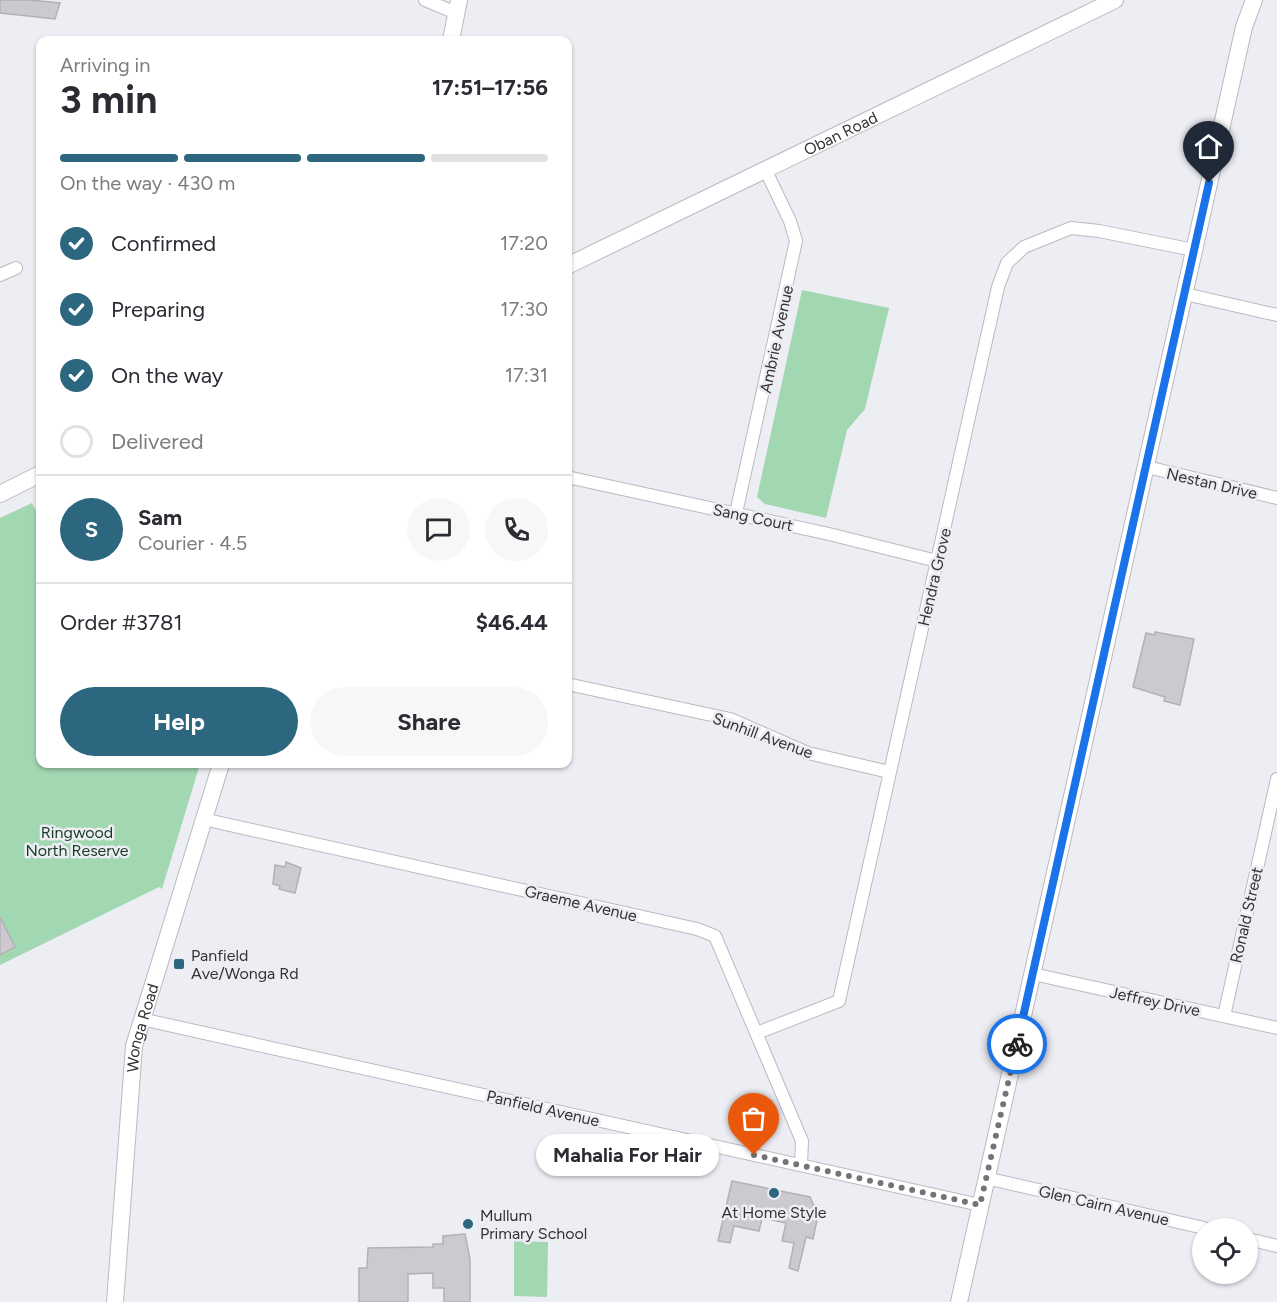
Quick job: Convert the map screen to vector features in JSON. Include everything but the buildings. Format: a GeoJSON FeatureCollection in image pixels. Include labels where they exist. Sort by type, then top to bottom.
{"type":"FeatureCollection","features":[{"type":"Feature","properties":{"kind":"street"},"geometry":{"type":"LineString","coordinates":[[425,0],[457,7],[451,36]]}},
{"type":"Feature","properties":{"kind":"street","name":"Oban Road"},"geometry":{"type":"LineString","coordinates":[[572,264],[1115,0]]}},
{"type":"Feature","properties":{"kind":"street"},"geometry":{"type":"LineString","coordinates":[[1241,0],[1244,27]]}},
{"type":"Feature","properties":{"kind":"street"},"geometry":{"type":"LineString","coordinates":[[959,1302],[1244,27],[1254,0]]}},
{"type":"Feature","properties":{"kind":"street","name":"Ambrie Avenue"},"geometry":{"type":"LineString","coordinates":[[736,513],[796,241],[790,221],[765,169]]}},
{"type":"Feature","properties":{"kind":"street","name":"Hendra Grove"},"geometry":{"type":"LineString","coordinates":[[757,1034],[838,1001],[998,287],[1007,263],[1024,248],[1071,228],[1092,229],[1194,250]]}},
{"type":"Feature","properties":{"kind":"street"},"geometry":{"type":"LineString","coordinates":[[0,275],[16,268]]}},
{"type":"Feature","properties":{"kind":"street"},"geometry":{"type":"LineString","coordinates":[[1185,294],[1277,315]]}},
{"type":"Feature","properties":{"kind":"street","name":"Nestan Drive"},"geometry":{"type":"LineString","coordinates":[[1147,467],[1277,498]]}},
{"type":"Feature","properties":{"kind":"street"},"geometry":{"type":"LineString","coordinates":[[0,494],[36,476]]}},
{"type":"Feature","properties":{"kind":"street","name":"Sang Court"},"geometry":{"type":"LineString","coordinates":[[572,478],[736,513],[937,561]]}},
{"type":"Feature","properties":{"kind":"street","name":"Sunhill Avenue"},"geometry":{"type":"LineString","coordinates":[[572,685],[730,719],[808,753],[889,772]]}},
{"type":"Feature","properties":{"kind":"street","name":"Wonga Road"},"geometry":{"type":"LineString","coordinates":[[116,1302],[132,1064],[141,1019],[220,768]]}},
{"type":"Feature","properties":{"kind":"street","name":"Ronald Street"},"geometry":{"type":"LineString","coordinates":[[1224,1016],[1277,779]]}},
{"type":"Feature","properties":{"kind":"street","name":"Graeme Avenue"},"geometry":{"type":"LineString","coordinates":[[203,819],[707,932],[715,936],[802,1141],[801,1166]]}},
{"type":"Feature","properties":{"kind":"street","name":"Jeffrey Drive"},"geometry":{"type":"LineString","coordinates":[[1033,974],[1277,1028]]}},
{"type":"Feature","properties":{"kind":"street","name":"Panfield Avenue"},"geometry":{"type":"LineString","coordinates":[[141,1019],[980,1205]]}},
{"type":"Feature","properties":{"kind":"street","name":"Glen Cairn Avenue"},"geometry":{"type":"LineString","coordinates":[[986,1178],[1192,1225]]}},
{"type":"Feature","properties":{"kind":"street"},"geometry":{"type":"LineString","coordinates":[[1258,1241],[1277,1246]]}},
{"type":"Feature","properties":{"kind":"green space"},"geometry":{"type":"Polygon","coordinates":[[[802,290],[889,308],[865,409],[847,430],[826,518],[765,504],[757,497],[802,290]]]}},
{"type":"Feature","properties":{"kind":"green space","name":"Ringwood North Reserve"},"geometry":{"type":"Polygon","coordinates":[[[32,503],[36,511],[36,768],[199,768],[162,889],[159,887],[0,965],[0,518],[32,503]]]}},
{"type":"Feature","properties":{"kind":"green space"},"geometry":{"type":"Polygon","coordinates":[[[514,1241],[548,1242],[547,1297],[514,1296],[514,1241]]]}},
{"type":"Feature","properties":{"kind":"way so far"},"geometry":{"type":"LineString","coordinates":[[754,1155],[980,1205],[1017,1044]]}},
{"type":"Feature","properties":{"kind":"place","name":"Panfield Ave/Wonga Rd"},"geometry":{"type":"Point","coordinates":[179,964]}},
{"type":"Feature","properties":{"kind":"place","name":"Mahalia For Hair"},"geometry":{"type":"Point","coordinates":[754,1155]}},
{"type":"Feature","properties":{"kind":"place","name":"At Home Style"},"geometry":{"type":"Point","coordinates":[774,1193]}},
{"type":"Feature","properties":{"kind":"place","name":"Mullum Primary School"},"geometry":{"type":"Point","coordinates":[468,1224]}},
{"type":"Feature","properties":{"kind":"route"},"geometry":{"type":"LineString","coordinates":[[1017,1044],[1209,183]]}}]}
